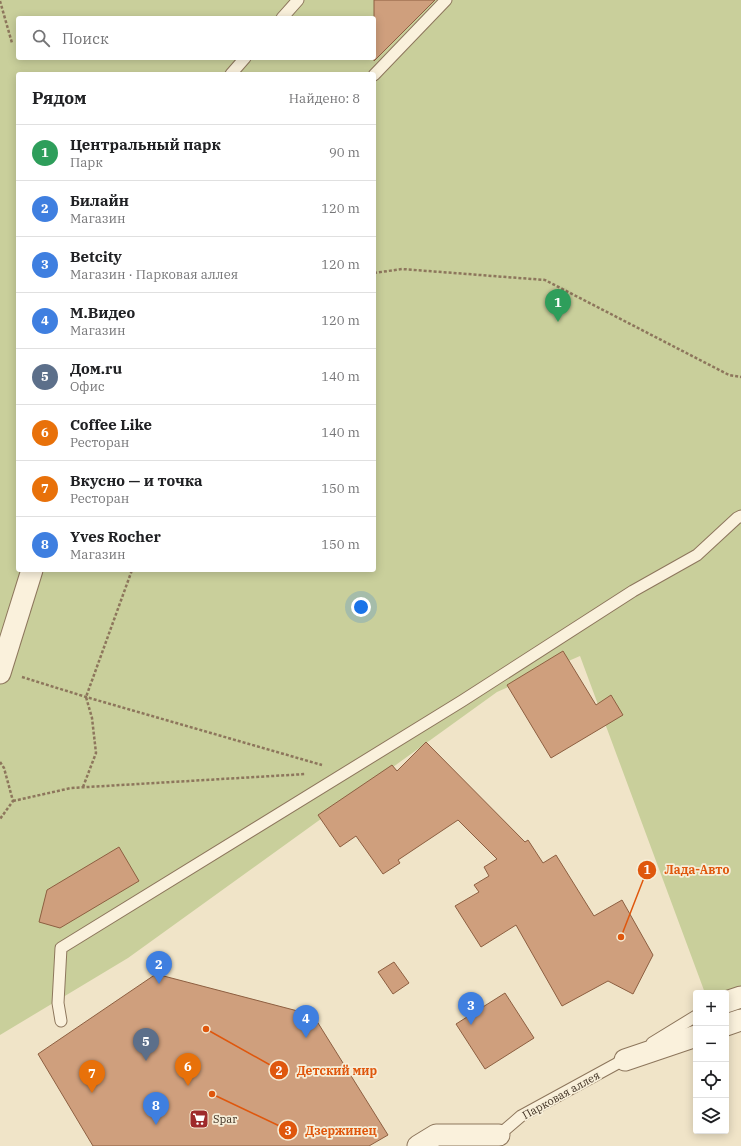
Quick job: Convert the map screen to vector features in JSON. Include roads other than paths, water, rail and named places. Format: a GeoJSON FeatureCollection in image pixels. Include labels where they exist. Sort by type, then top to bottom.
{"type":"FeatureCollection","features":[{"type":"Feature","properties":{"kind":"street"},"geometry":{"type":"LineString","coordinates":[[0,671],[31,572]]}},
{"type":"Feature","properties":{"kind":"street"},"geometry":{"type":"LineString","coordinates":[[729,1001],[741,997]]}},
{"type":"Feature","properties":{"kind":"street"},"geometry":{"type":"LineString","coordinates":[[729,1025],[741,1020]]}},
{"type":"Feature","properties":{"kind":"street","name":"Парковая аллея"},"geometry":{"type":"LineString","coordinates":[[625,1060],[693,1037]]}},
{"type":"Feature","properties":{"kind":"street"},"geometry":{"type":"LineString","coordinates":[[418,1146],[436,1135],[499,1135]]}},
{"type":"Feature","properties":{"kind":"lane"},"geometry":{"type":"LineString","coordinates":[[284,16],[298,0]]}},
{"type":"Feature","properties":{"kind":"lane"},"geometry":{"type":"LineString","coordinates":[[376,73],[446,0]]}},
{"type":"Feature","properties":{"kind":"lane"},"geometry":{"type":"LineString","coordinates":[[233,72],[243,60]]}},
{"type":"Feature","properties":{"kind":"lane"},"geometry":{"type":"LineString","coordinates":[[61,1021],[58,1003],[61,948],[462,701],[626,595],[698,555],[737,518],[741,516]]}},
{"type":"Feature","properties":{"kind":"lane","name":"Парковая аллея"},"geometry":{"type":"LineString","coordinates":[[499,1135],[521,1116],[625,1060],[693,1018]]}},
{"type":"Feature","properties":{"kind":"place","name":"Центральный парк"},"geometry":{"type":"Point","coordinates":[558,322]}},
{"type":"Feature","properties":{"kind":"place","name":"Лада-Авто"},"geometry":{"type":"Point","coordinates":[621,937]}},
{"type":"Feature","properties":{"kind":"place","name":"Билайн"},"geometry":{"type":"Point","coordinates":[159,984]}},
{"type":"Feature","properties":{"kind":"place","name":"Betcity"},"geometry":{"type":"Point","coordinates":[471,1025]}},
{"type":"Feature","properties":{"kind":"place","name":"Детский мир"},"geometry":{"type":"Point","coordinates":[206,1029]}},
{"type":"Feature","properties":{"kind":"place","name":"М.Видео"},"geometry":{"type":"Point","coordinates":[306,1038]}},
{"type":"Feature","properties":{"kind":"place","name":"Дом.ru"},"geometry":{"type":"Point","coordinates":[146,1061]}},
{"type":"Feature","properties":{"kind":"place","name":"Coffee Like"},"geometry":{"type":"Point","coordinates":[188,1086]}},
{"type":"Feature","properties":{"kind":"place","name":"Вкусно — и точка"},"geometry":{"type":"Point","coordinates":[92,1093]}},
{"type":"Feature","properties":{"kind":"place","name":"Дзержинец"},"geometry":{"type":"Point","coordinates":[212,1094]}},
{"type":"Feature","properties":{"kind":"place","name":"Spar"},"geometry":{"type":"Point","coordinates":[199,1119]}},
{"type":"Feature","properties":{"kind":"place","name":"Yves Rocher"},"geometry":{"type":"Point","coordinates":[156,1125]}}]}
